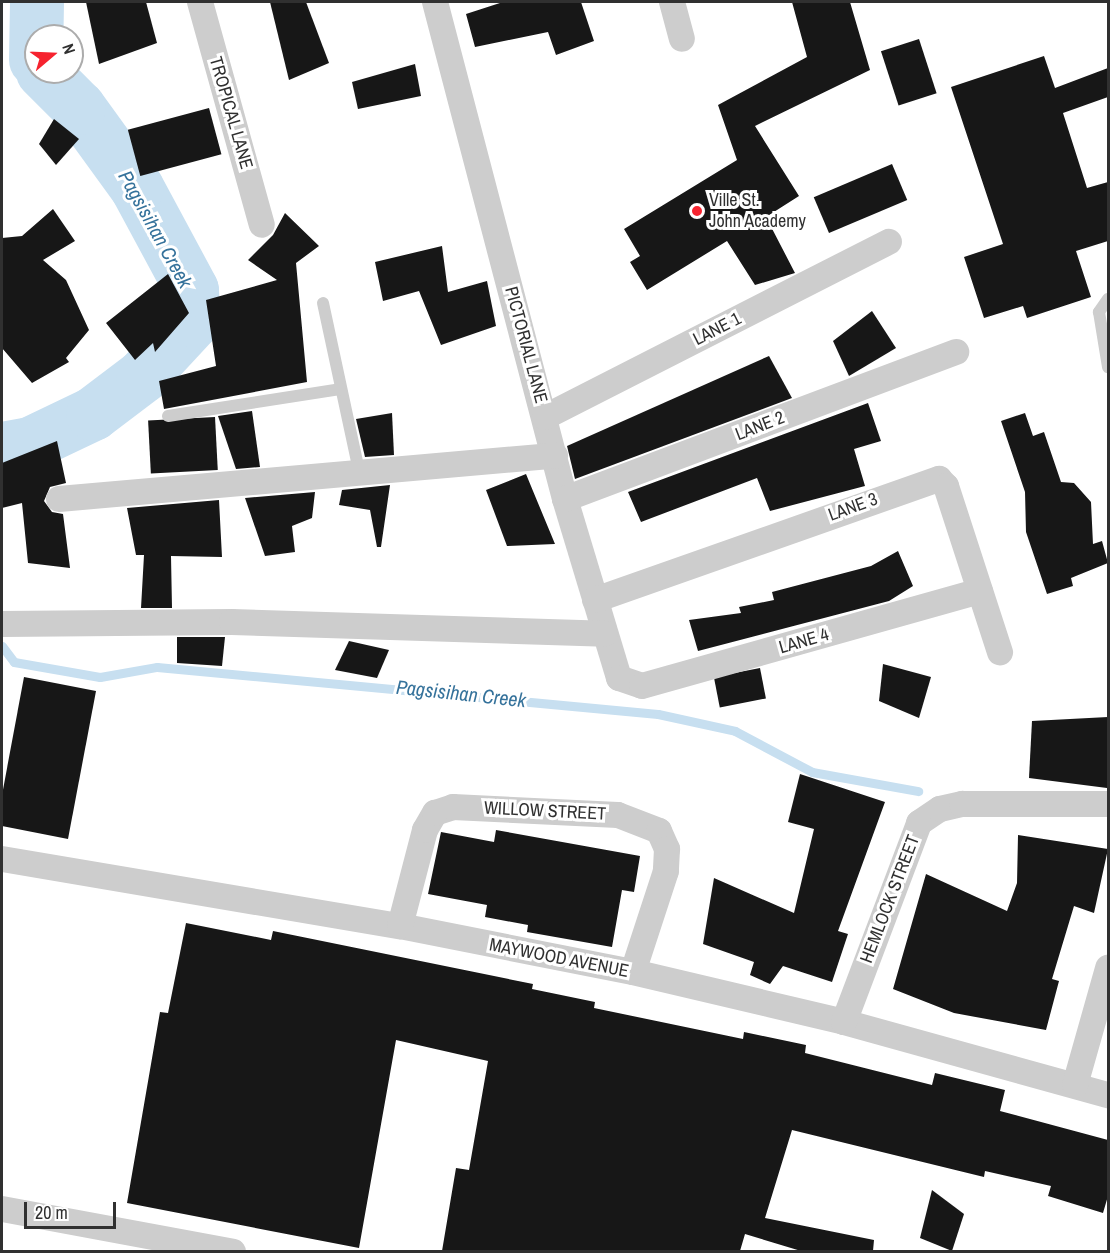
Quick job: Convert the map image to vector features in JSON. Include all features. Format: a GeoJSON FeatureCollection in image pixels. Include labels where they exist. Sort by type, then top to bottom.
{"type":"FeatureCollection","features":[{"type":"Feature","properties":{"kind":"street","name":"TROPICAL LANE"},"geometry":{"type":"LineString","coordinates":[[200,2],[262,225]]}},
{"type":"Feature","properties":{"kind":"street","name":"PICTORIAL LANE"},"geometry":{"type":"LineString","coordinates":[[435,2],[565,499],[619,678],[627,685]]}},
{"type":"Feature","properties":{"kind":"street"},"geometry":{"type":"LineString","coordinates":[[672,2],[682,39]]}},
{"type":"Feature","properties":{"kind":"street","name":"LANE 1"},"geometry":{"type":"LineString","coordinates":[[545,417],[889,242]]}},
{"type":"Feature","properties":{"kind":"street","name":"LANE 2"},"geometry":{"type":"LineString","coordinates":[[565,499],[956,352]]}},
{"type":"Feature","properties":{"kind":"street"},"geometry":{"type":"LineString","coordinates":[[58,499],[360,475],[555,456]]}},
{"type":"Feature","properties":{"kind":"street","name":"LANE 3"},"geometry":{"type":"LineString","coordinates":[[595,600],[929,479],[946,486],[1000,652]]}},
{"type":"Feature","properties":{"kind":"street","name":"LANE 4"},"geometry":{"type":"LineString","coordinates":[[627,685],[642,686],[980,591]]}},
{"type":"Feature","properties":{"kind":"street"},"geometry":{"type":"LineString","coordinates":[[2,624],[232,622],[605,634]]}},
{"type":"Feature","properties":{"kind":"street","name":"HEMLOCK STREET"},"geometry":{"type":"LineString","coordinates":[[844,1022],[919,823],[940,809],[962,804],[1108,804]]}},
{"type":"Feature","properties":{"kind":"street","name":"WILLOW STREET"},"geometry":{"type":"LineString","coordinates":[[400,926],[425,830],[435,813],[453,807],[618,815],[659,831],[667,849],[666,871],[633,972]]}},
{"type":"Feature","properties":{"kind":"street","name":"MAYWOOD AVENUE"},"geometry":{"type":"LineString","coordinates":[[2,859],[400,926],[633,972],[844,1022],[1108,1095]]}},
{"type":"Feature","properties":{"kind":"street"},"geometry":{"type":"LineString","coordinates":[[1075,1085],[1108,968]]}},
{"type":"Feature","properties":{"kind":"street"},"geometry":{"type":"LineString","coordinates":[[2,1209],[233,1251]]}},
{"type":"Feature","properties":{"kind":"lane"},"geometry":{"type":"LineString","coordinates":[[1108,299],[1099,312],[1108,367]]}},
{"type":"Feature","properties":{"kind":"lane"},"geometry":{"type":"LineString","coordinates":[[323,303],[360,475]]}},
{"type":"Feature","properties":{"kind":"lane"},"geometry":{"type":"LineString","coordinates":[[168,416],[340,389]]}},
{"type":"Feature","properties":{"kind":"building"},"geometry":{"type":"Polygon","coordinates":[[[86,2],[146,2],[157,43],[99,64],[86,2]]]}},
{"type":"Feature","properties":{"kind":"building"},"geometry":{"type":"Polygon","coordinates":[[[270,2],[306,2],[329,63],[289,80],[270,2]]]}},
{"type":"Feature","properties":{"kind":"building"},"geometry":{"type":"Polygon","coordinates":[[[503,2],[581,2],[594,41],[556,55],[548,32],[475,47],[466,14],[503,2]]]}},
{"type":"Feature","properties":{"kind":"building"},"geometry":{"type":"Polygon","coordinates":[[[792,2],[850,2],[870,70],[755,126],[799,196],[766,217],[795,273],[755,285],[727,241],[647,290],[630,262],[640,256],[624,229],[737,160],[718,105],[807,57],[792,2]]]}},
{"type":"Feature","properties":{"kind":"building"},"geometry":{"type":"Polygon","coordinates":[[[919,39],[937,93],[899,106],[881,51],[919,39]]]}},
{"type":"Feature","properties":{"kind":"building"},"geometry":{"type":"Polygon","coordinates":[[[1044,56],[1055,88],[1108,68],[1108,97],[1063,113],[1087,188],[1108,182],[1108,241],[1076,251],[1091,297],[1027,318],[1023,306],[984,318],[964,257],[1003,244],[951,87],[1044,56]]]}},
{"type":"Feature","properties":{"kind":"building"},"geometry":{"type":"Polygon","coordinates":[[[415,64],[421,96],[358,109],[352,82],[415,64]]]}},
{"type":"Feature","properties":{"kind":"building"},"geometry":{"type":"Polygon","coordinates":[[[209,108],[221,154],[140,176],[128,130],[209,108]]]}},
{"type":"Feature","properties":{"kind":"building"},"geometry":{"type":"Polygon","coordinates":[[[54,119],[79,139],[56,165],[39,144],[54,119]]]}},
{"type":"Feature","properties":{"kind":"building"},"geometry":{"type":"Polygon","coordinates":[[[892,164],[907,200],[829,233],[814,197],[892,164]]]}},
{"type":"Feature","properties":{"kind":"building"},"geometry":{"type":"Polygon","coordinates":[[[53,209],[75,241],[43,260],[66,280],[89,330],[66,358],[69,362],[32,383],[2,348],[2,238],[22,236],[53,209]]]}},
{"type":"Feature","properties":{"kind":"building"},"geometry":{"type":"Polygon","coordinates":[[[285,213],[319,246],[296,263],[307,382],[164,409],[159,381],[216,366],[206,300],[277,280],[248,260],[273,235],[285,213]]]}},
{"type":"Feature","properties":{"kind":"building"},"geometry":{"type":"Polygon","coordinates":[[[442,246],[448,292],[487,281],[496,326],[441,345],[419,291],[383,301],[375,262],[442,246]]]}},
{"type":"Feature","properties":{"kind":"building"},"geometry":{"type":"Polygon","coordinates":[[[168,274],[189,313],[155,352],[153,343],[135,360],[106,323],[168,274]]]}},
{"type":"Feature","properties":{"kind":"building"},"geometry":{"type":"Polygon","coordinates":[[[872,311],[896,348],[849,376],[833,341],[872,311]]]}},
{"type":"Feature","properties":{"kind":"building"},"geometry":{"type":"Polygon","coordinates":[[[769,356],[792,398],[575,479],[567,446],[769,356]]]}},
{"type":"Feature","properties":{"kind":"building"},"geometry":{"type":"Polygon","coordinates":[[[868,403],[881,441],[854,449],[865,486],[770,511],[757,478],[641,522],[628,492],[868,403]]]}},
{"type":"Feature","properties":{"kind":"building"},"geometry":{"type":"Polygon","coordinates":[[[252,411],[260,467],[236,469],[218,416],[252,411]]]}},
{"type":"Feature","properties":{"kind":"building"},"geometry":{"type":"Polygon","coordinates":[[[392,413],[394,455],[365,457],[356,419],[392,413]]]}},
{"type":"Feature","properties":{"kind":"building"},"geometry":{"type":"Polygon","coordinates":[[[1025,413],[1033,436],[1044,432],[1061,482],[1074,483],[1091,502],[1093,544],[1102,541],[1108,563],[1071,578],[1073,586],[1047,594],[1026,532],[1025,492],[1001,421],[1025,413]]]}},
{"type":"Feature","properties":{"kind":"building"},"geometry":{"type":"Polygon","coordinates":[[[215,417],[218,470],[151,473],[148,421],[215,417]]]}},
{"type":"Feature","properties":{"kind":"building"},"geometry":{"type":"Polygon","coordinates":[[[57,441],[66,483],[50,487],[44,501],[52,512],[63,514],[70,568],[28,563],[22,503],[2,508],[2,463],[57,441]]]}},
{"type":"Feature","properties":{"kind":"building"},"geometry":{"type":"Polygon","coordinates":[[[526,474],[555,544],[507,546],[486,490],[526,474]]]}},
{"type":"Feature","properties":{"kind":"building"},"geometry":{"type":"Polygon","coordinates":[[[390,485],[381,547],[377,547],[370,510],[339,505],[342,490],[390,485]]]}},
{"type":"Feature","properties":{"kind":"building"},"geometry":{"type":"Polygon","coordinates":[[[315,492],[312,518],[292,526],[295,552],[265,556],[245,498],[315,492]]]}},
{"type":"Feature","properties":{"kind":"building"},"geometry":{"type":"Polygon","coordinates":[[[219,500],[222,557],[171,556],[172,608],[141,608],[144,555],[136,555],[127,508],[219,500]]]}},
{"type":"Feature","properties":{"kind":"building"},"geometry":{"type":"Polygon","coordinates":[[[898,551],[913,586],[889,601],[698,651],[689,620],[741,613],[739,607],[774,600],[772,592],[871,566],[898,551]]]}},
{"type":"Feature","properties":{"kind":"building"},"geometry":{"type":"Polygon","coordinates":[[[177,637],[225,637],[222,666],[177,663],[177,637]]]}},
{"type":"Feature","properties":{"kind":"building"},"geometry":{"type":"Polygon","coordinates":[[[349,641],[389,650],[377,678],[335,670],[349,641]]]}},
{"type":"Feature","properties":{"kind":"building"},"geometry":{"type":"Polygon","coordinates":[[[883,664],[931,677],[919,718],[879,701],[883,664]]]}},
{"type":"Feature","properties":{"kind":"building"},"geometry":{"type":"Polygon","coordinates":[[[760,668],[766,698],[720,707],[714,677],[760,668]]]}},
{"type":"Feature","properties":{"kind":"building"},"geometry":{"type":"Polygon","coordinates":[[[24,677],[96,691],[68,839],[2,826],[2,795],[24,677]]]}},
{"type":"Feature","properties":{"kind":"building"},"geometry":{"type":"Polygon","coordinates":[[[1108,717],[1107,788],[1029,778],[1032,721],[1108,717]]]}},
{"type":"Feature","properties":{"kind":"building"},"geometry":{"type":"Polygon","coordinates":[[[800,774],[885,802],[838,931],[848,934],[832,982],[783,966],[770,984],[750,975],[754,962],[703,944],[714,878],[794,913],[814,829],[788,822],[800,774]]]}},
{"type":"Feature","properties":{"kind":"building"},"geometry":{"type":"Polygon","coordinates":[[[496,830],[640,856],[634,892],[622,890],[612,947],[527,932],[528,925],[485,917],[487,905],[428,894],[441,832],[494,842],[496,830]]]}},
{"type":"Feature","properties":{"kind":"building"},"geometry":{"type":"Polygon","coordinates":[[[1018,835],[1108,849],[1094,913],[1074,906],[1052,979],[1059,981],[1046,1030],[954,1013],[893,989],[926,874],[1007,911],[1017,883],[1018,835]]]}},
{"type":"Feature","properties":{"kind":"building"},"geometry":{"type":"Polygon","coordinates":[[[186,923],[271,940],[273,931],[533,984],[532,989],[595,1002],[594,1008],[743,1039],[744,1032],[806,1045],[805,1053],[932,1085],[935,1073],[1005,1090],[1000,1111],[1108,1140],[1108,1196],[1103,1213],[1048,1196],[1051,1186],[985,1171],[984,1177],[792,1130],[765,1218],[874,1240],[873,1251],[801,1251],[745,1234],[740,1251],[442,1251],[456,1168],[469,1170],[488,1061],[396,1040],[359,1248],[127,1203],[160,1012],[168,1013],[186,923]]]}},
{"type":"Feature","properties":{"kind":"building"},"geometry":{"type":"Polygon","coordinates":[[[932,1190],[964,1214],[952,1251],[920,1238],[932,1190]]]}},
{"type":"Feature","properties":{"kind":"waterway","name":"Pagsisihan Creek"},"geometry":{"type":"LineString","coordinates":[[37,2],[37,24]]}},
{"type":"Feature","properties":{"kind":"waterway","name":"Pagsisihan Creek"},"geometry":{"type":"LineString","coordinates":[[2,449],[30,444],[93,414],[143,376],[194,321],[192,290],[137,188],[79,108],[55,84]]}},
{"type":"Feature","properties":{"kind":"waterway","name":"Pagsisihan Creek"},"geometry":{"type":"LineString","coordinates":[[2,646],[14,662],[100,677],[157,667],[658,714],[735,731],[812,772],[918,791]]}},
{"type":"Feature","properties":{"kind":"place","name":"Ville St. John Academy"},"geometry":{"type":"Point","coordinates":[697,211]}}]}
